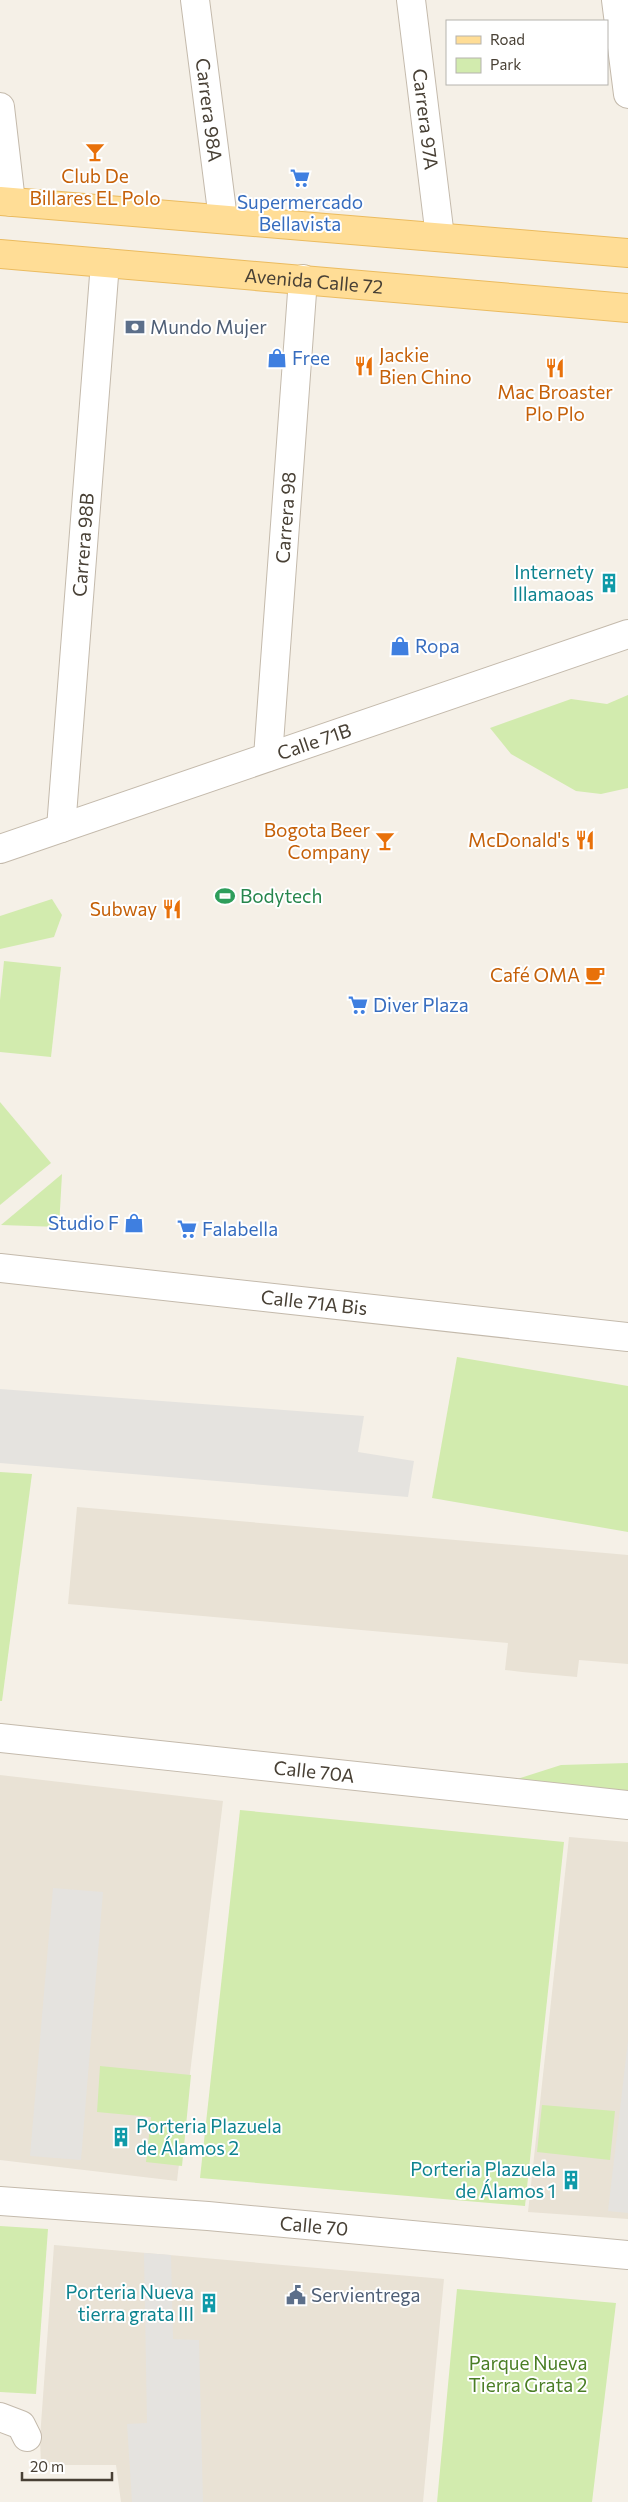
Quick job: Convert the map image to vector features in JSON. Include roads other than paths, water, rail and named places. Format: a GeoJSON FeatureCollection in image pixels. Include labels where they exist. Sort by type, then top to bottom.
{"type":"FeatureCollection","features":[{"type":"Feature","properties":{"kind":"main road"},"geometry":{"type":"LineString","coordinates":[[6,202],[628,253]]}},
{"type":"Feature","properties":{"kind":"main road","name":"Avenida Calle 72"},"geometry":{"type":"LineString","coordinates":[[0,254],[628,308]]}},
{"type":"Feature","properties":{"kind":"street","name":"Carrera 98A"},"geometry":{"type":"LineString","coordinates":[[195,0],[223,220]]}},
{"type":"Feature","properties":{"kind":"street","name":"Carrera 97A"},"geometry":{"type":"LineString","coordinates":[[411,0],[440,237]]}},
{"type":"Feature","properties":{"kind":"street"},"geometry":{"type":"LineString","coordinates":[[616,0],[628,94]]}},
{"type":"Feature","properties":{"kind":"street"},"geometry":{"type":"LineString","coordinates":[[0,107],[6,202]]}},
{"type":"Feature","properties":{"kind":"street","name":"Carrera 98B"},"geometry":{"type":"LineString","coordinates":[[61,828],[105,263]]}},
{"type":"Feature","properties":{"kind":"street","name":"Carrera 98"},"geometry":{"type":"LineString","coordinates":[[268,757],[303,279]]}},
{"type":"Feature","properties":{"kind":"street","name":"Calle 71B"},"geometry":{"type":"LineString","coordinates":[[0,849],[628,634]]}},
{"type":"Feature","properties":{"kind":"street","name":"Calle 71A Bis"},"geometry":{"type":"LineString","coordinates":[[0,1268],[628,1337]]}},
{"type":"Feature","properties":{"kind":"street","name":"Calle 70A"},"geometry":{"type":"LineString","coordinates":[[0,1738],[628,1805]]}},
{"type":"Feature","properties":{"kind":"street","name":"Calle 70"},"geometry":{"type":"LineString","coordinates":[[0,2200],[208,2216],[628,2255]]}},
{"type":"Feature","properties":{"kind":"street"},"geometry":{"type":"LineString","coordinates":[[0,2417],[21,2425],[27,2437]]}},
{"type":"Feature","properties":{"kind":"place","name":"Club De Billares EL Polo"},"geometry":{"type":"Point","coordinates":[95,152]}},
{"type":"Feature","properties":{"kind":"place","name":"Supermercado Bellavista"},"geometry":{"type":"Point","coordinates":[300,178]}},
{"type":"Feature","properties":{"kind":"place","name":"Mundo Mujer"},"geometry":{"type":"Point","coordinates":[135,327]}},
{"type":"Feature","properties":{"kind":"place","name":"Free"},"geometry":{"type":"Point","coordinates":[277,358]}},
{"type":"Feature","properties":{"kind":"place","name":"Jackie Bien Chino"},"geometry":{"type":"Point","coordinates":[364,366]}},
{"type":"Feature","properties":{"kind":"place","name":"Mac Broaster Plo Plo"},"geometry":{"type":"Point","coordinates":[555,368]}},
{"type":"Feature","properties":{"kind":"place","name":"Internety Illamaoas"},"geometry":{"type":"Point","coordinates":[609,583]}},
{"type":"Feature","properties":{"kind":"place","name":"Ropa"},"geometry":{"type":"Point","coordinates":[400,646]}},
{"type":"Feature","properties":{"kind":"place","name":"McDonald's"},"geometry":{"type":"Point","coordinates":[585,840]}},
{"type":"Feature","properties":{"kind":"place","name":"Bogota Beer Company"},"geometry":{"type":"Point","coordinates":[385,841]}},
{"type":"Feature","properties":{"kind":"place","name":"Bodytech"},"geometry":{"type":"Point","coordinates":[225,896]}},
{"type":"Feature","properties":{"kind":"place","name":"Subway"},"geometry":{"type":"Point","coordinates":[172,909]}},
{"type":"Feature","properties":{"kind":"place","name":"Café OMA"},"geometry":{"type":"Point","coordinates":[595,975]}},
{"type":"Feature","properties":{"kind":"place","name":"Diver Plaza"},"geometry":{"type":"Point","coordinates":[358,1005]}},
{"type":"Feature","properties":{"kind":"place","name":"Studio F"},"geometry":{"type":"Point","coordinates":[134,1223]}},
{"type":"Feature","properties":{"kind":"place","name":"Falabella"},"geometry":{"type":"Point","coordinates":[187,1229]}},
{"type":"Feature","properties":{"kind":"place","name":"Porteria Plazuela de Álamos 2"},"geometry":{"type":"Point","coordinates":[121,2137]}},
{"type":"Feature","properties":{"kind":"place","name":"Porteria Plazuela de Álamos 1"},"geometry":{"type":"Point","coordinates":[571,2180]}},
{"type":"Feature","properties":{"kind":"place","name":"Servientrega"},"geometry":{"type":"Point","coordinates":[296,2295]}},
{"type":"Feature","properties":{"kind":"place","name":"Porteria Nueva tierra grata III"},"geometry":{"type":"Point","coordinates":[209,2303]}},
{"type":"Feature","properties":{"kind":"park label","name":"Parque Nueva Tierra Grata 2"},"geometry":{"type":"Point","coordinates":[528,2374]}}]}
